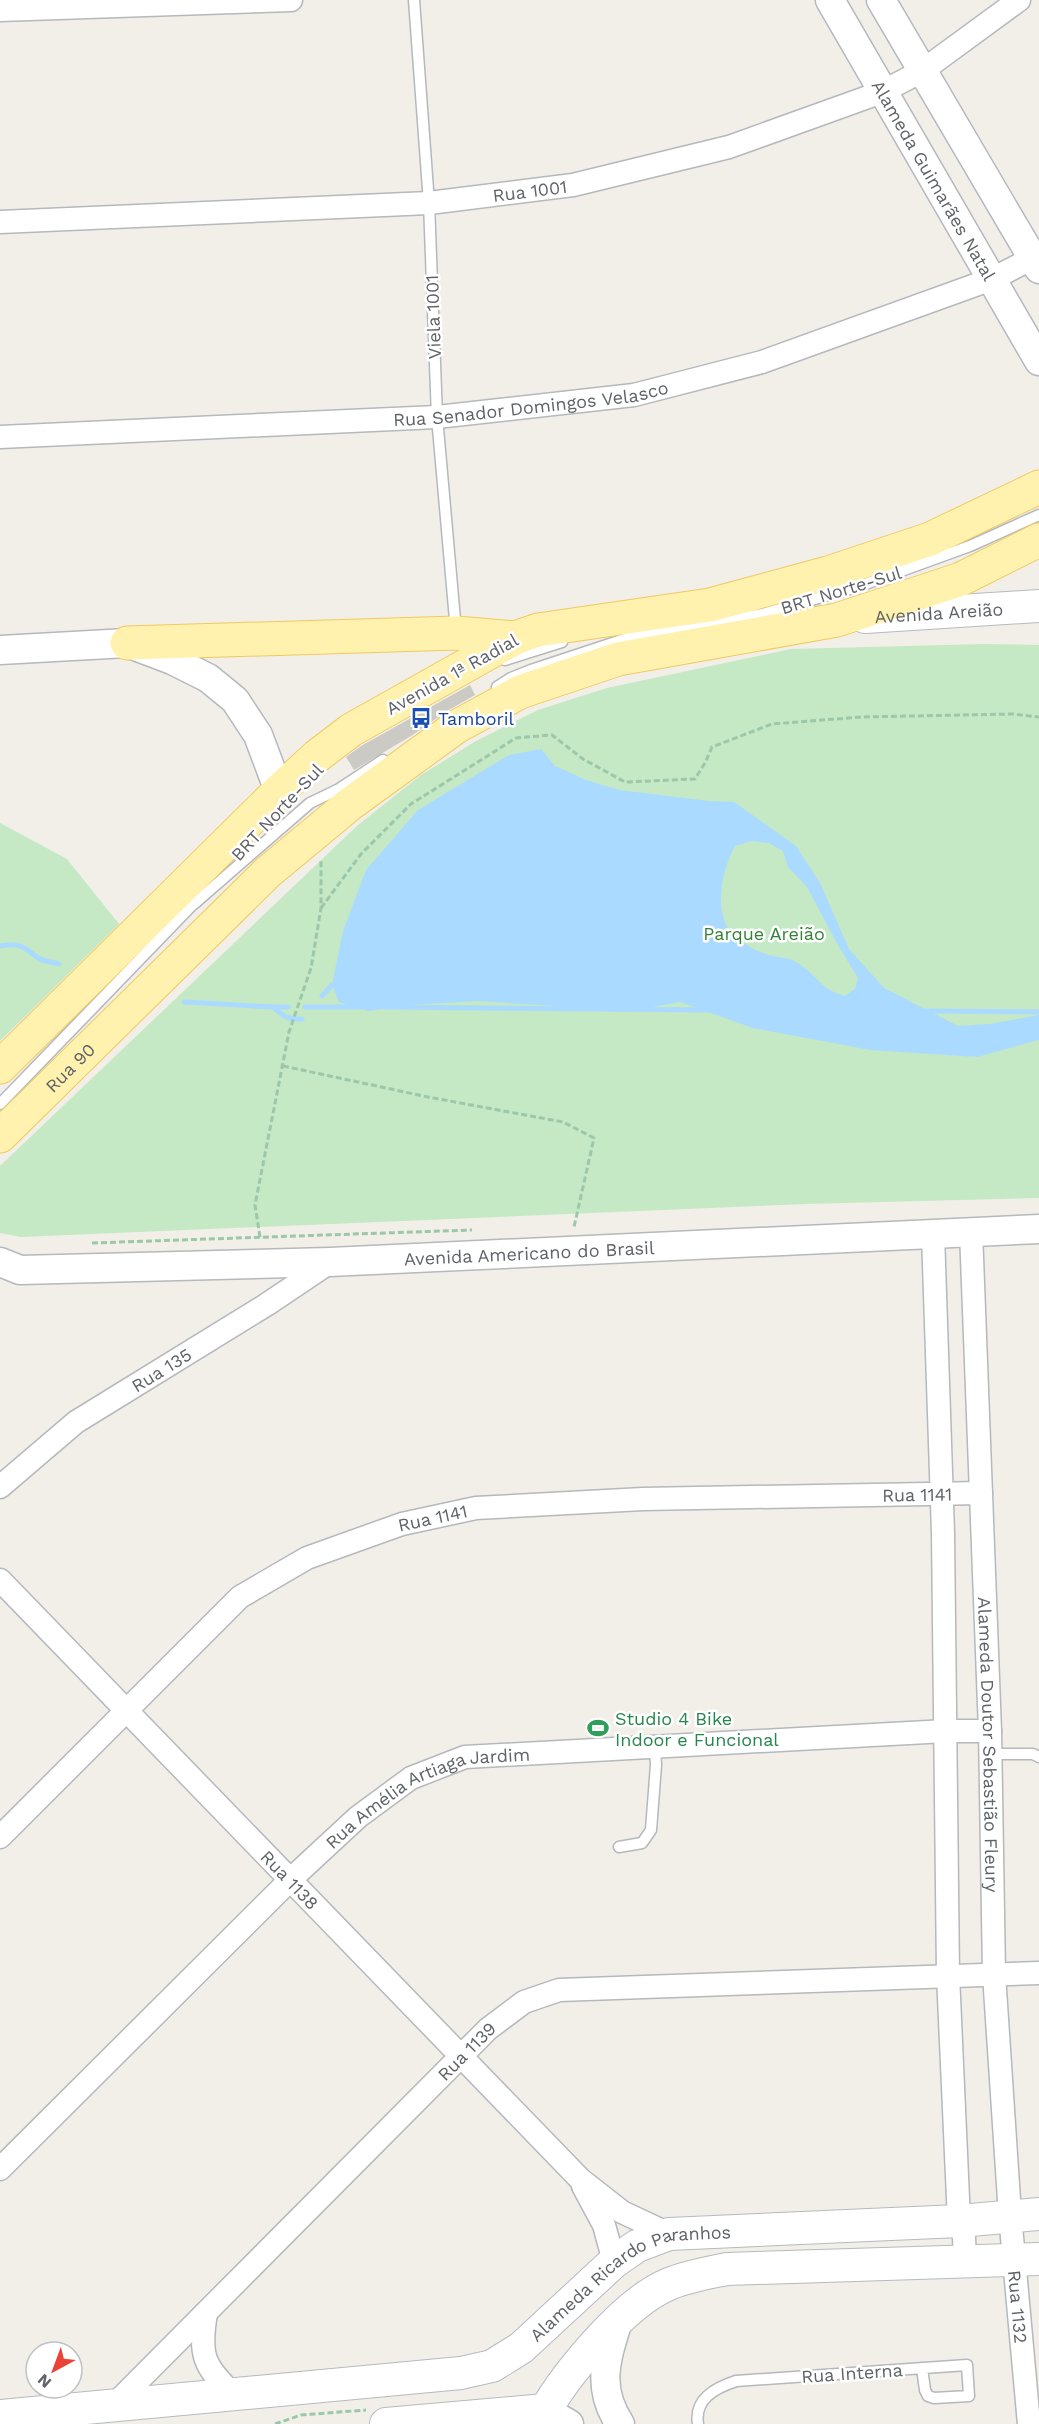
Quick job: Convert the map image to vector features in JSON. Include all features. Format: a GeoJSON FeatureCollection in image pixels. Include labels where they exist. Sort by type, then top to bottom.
{"type":"FeatureCollection","features":[{"type":"Feature","properties":{"kind":"main road","name":"Avenida 1ª Radial"},"geometry":{"type":"LineString","coordinates":[[0,1067],[89,979],[276,802],[317,756],[351,730],[501,655],[538,630],[710,604],[828,573],[930,539],[1039,487]]}},
{"type":"Feature","properties":{"kind":"main road"},"geometry":{"type":"LineString","coordinates":[[837,620],[961,579],[1039,540]]}},
{"type":"Feature","properties":{"kind":"main road","name":"Avenida Areião"},"geometry":{"type":"LineString","coordinates":[[837,620],[1039,606]]}},
{"type":"Feature","properties":{"kind":"main road","name":"Rua 90"},"geometry":{"type":"LineString","coordinates":[[0,1136],[268,872],[350,804],[456,727],[520,692],[618,659],[837,620]]}},
{"type":"Feature","properties":{"kind":"main road"},"geometry":{"type":"LineString","coordinates":[[127,643],[456,633],[501,655]]}},
{"type":"Feature","properties":{"kind":"main road","name":"Alameda Ricardo Paranhos"},"geometry":{"type":"LineString","coordinates":[[0,2416],[234,2396],[461,2373],[492,2366],[521,2348],[614,2262],[637,2246],[669,2234],[959,2221],[1025,2214]]}},
{"type":"Feature","properties":{"kind":"main road","name":"Alameda Ricardo Paranhos"},"geometry":{"type":"LineString","coordinates":[[386,2424],[551,2419],[572,2372],[618,2321],[640,2302],[667,2284],[692,2276],[727,2269],[1027,2260]]}},
{"type":"Feature","properties":{"kind":"street"},"geometry":{"type":"LineString","coordinates":[[0,10],[291,0]]}},
{"type":"Feature","properties":{"kind":"street","name":"Alameda Guimarães Natal"},"geometry":{"type":"LineString","coordinates":[[830,0],[1039,361]]}},
{"type":"Feature","properties":{"kind":"street"},"geometry":{"type":"LineString","coordinates":[[881,0],[1037,261]]}},
{"type":"Feature","properties":{"kind":"street","name":"Rua 1001"},"geometry":{"type":"LineString","coordinates":[[0,222],[429,203],[573,185],[729,147],[882,92],[922,71],[1019,0]]}},
{"type":"Feature","properties":{"kind":"street","name":"Rua Senador Domingos Velasco"},"geometry":{"type":"LineString","coordinates":[[0,437],[437,417],[634,395],[762,362],[1037,261]]}},
{"type":"Feature","properties":{"kind":"street"},"geometry":{"type":"LineString","coordinates":[[0,650],[127,643],[172,660],[208,678],[235,700],[258,735],[276,802]]}},
{"type":"Feature","properties":{"kind":"street","name":"Avenida Americano do Brasil"},"geometry":{"type":"LineString","coordinates":[[7,1268],[330,1262],[1039,1229]]}},
{"type":"Feature","properties":{"kind":"street","name":"Alameda Doutor Sebastião Fleury"},"geometry":{"type":"LineString","coordinates":[[971,1231],[990,1731],[994,1974],[1025,2214],[1027,2260]]}},
{"type":"Feature","properties":{"kind":"street"},"geometry":{"type":"LineString","coordinates":[[933,1234],[946,1731],[948,1975],[959,2221],[964,2237],[965,2262]]}},
{"type":"Feature","properties":{"kind":"street","name":"Rua 135"},"geometry":{"type":"LineString","coordinates":[[0,1487],[76,1422],[266,1305],[330,1262]]}},
{"type":"Feature","properties":{"kind":"street","name":"Rua 1141"},"geometry":{"type":"LineString","coordinates":[[0,1837],[240,1597],[307,1558],[402,1524],[476,1508],[643,1499],[981,1494]]}},
{"type":"Feature","properties":{"kind":"street","name":"Rua 1138"},"geometry":{"type":"LineString","coordinates":[[0,1580],[580,2179],[622,2212],[669,2234]]}},
{"type":"Feature","properties":{"kind":"street","name":"Rua Amélia Artiaga Jardim"},"geometry":{"type":"LineString","coordinates":[[0,2169],[290,1880],[358,1817],[411,1778],[465,1757],[946,1731],[990,1731]]}},
{"type":"Feature","properties":{"kind":"street","name":"Rua 1139"},"geometry":{"type":"LineString","coordinates":[[112,2406],[488,2029],[524,2002],[559,1990],[1039,1973]]}},
{"type":"Feature","properties":{"kind":"street","name":"Rua 1138"},"geometry":{"type":"LineString","coordinates":[[580,2179],[604,2225],[614,2262]]}},
{"type":"Feature","properties":{"kind":"street","name":"Rua 1132"},"geometry":{"type":"LineString","coordinates":[[1027,2260],[1029,2424]]}},
{"type":"Feature","properties":{"kind":"street"},"geometry":{"type":"LineString","coordinates":[[206,2313],[201,2341],[205,2360],[215,2377],[234,2396]]}},
{"type":"Feature","properties":{"kind":"street"},"geometry":{"type":"LineString","coordinates":[[618,2321],[609,2351],[604,2384],[608,2404],[620,2424]]}},
{"type":"Feature","properties":{"kind":"lane","name":"Viela 1001"},"geometry":{"type":"LineString","coordinates":[[414,0],[429,203],[437,417],[456,633]]}},
{"type":"Feature","properties":{"kind":"lane","name":"BRT Norte-Sul"},"geometry":{"type":"LineString","coordinates":[[598,637],[634,636],[763,614],[860,586],[970,546],[1039,515]]}},
{"type":"Feature","properties":{"kind":"lane","name":"BRT Norte-Sul"},"geometry":{"type":"LineString","coordinates":[[483,696],[511,678],[634,636]]}},
{"type":"Feature","properties":{"kind":"lane"},"geometry":{"type":"LineString","coordinates":[[501,655],[576,639]]}},
{"type":"Feature","properties":{"kind":"lane","name":"BRT Norte-Sul"},"geometry":{"type":"LineString","coordinates":[[195,903],[310,803],[339,789],[392,754]]}},
{"type":"Feature","properties":{"kind":"lane","name":"BRT Norte-Sul"},"geometry":{"type":"LineString","coordinates":[[0,1104],[195,903],[249,840]]}},
{"type":"Feature","properties":{"kind":"lane"},"geometry":{"type":"LineString","coordinates":[[619,1847],[642,1843],[651,1830],[656,1765],[655,1748]]}},
{"type":"Feature","properties":{"kind":"lane"},"geometry":{"type":"LineString","coordinates":[[990,1754],[1033,1754],[1039,1757]]}},
{"type":"Feature","properties":{"kind":"lane","name":"Rua Interna"},"geometry":{"type":"LineString","coordinates":[[698,2424],[697,2413],[705,2397],[718,2387],[736,2381],[922,2368],[967,2365],[969,2396],[934,2398],[928,2396],[922,2368]]}},
{"type":"Feature","properties":{"kind":"path"},"geometry":{"type":"LineString","coordinates":[[321,908],[361,854],[411,804],[516,738],[552,735],[583,759],[625,782],[694,779],[712,747],[772,724],[861,717],[1013,714],[1039,717]]}},
{"type":"Feature","properties":{"kind":"path"},"geometry":{"type":"LineString","coordinates":[[260,1237],[255,1205],[289,1032],[311,968],[321,908],[320,851]]}},
{"type":"Feature","properties":{"kind":"path"},"geometry":{"type":"LineString","coordinates":[[283,1066],[428,1097],[562,1122],[594,1138],[574,1227]]}},
{"type":"Feature","properties":{"kind":"green space","name":"Parque Areião"},"geometry":{"type":"Polygon","coordinates":[[[985,644],[1039,645],[1039,1198],[806,1204],[21,1237],[0,1233],[0,1166],[358,825],[421,775],[476,741],[538,710],[607,688],[791,649],[985,644]]]}},
{"type":"Feature","properties":{"kind":"green space"},"geometry":{"type":"Polygon","coordinates":[[[0,823],[67,859],[119,924],[0,1041],[0,823]]]}},
{"type":"Feature","properties":{"kind":"water"},"geometry":{"type":"Polygon","coordinates":[[[541,749],[555,766],[586,780],[619,790],[734,802],[796,846],[820,883],[849,949],[884,988],[958,1026],[990,1024],[1039,1015],[1039,1040],[977,1057],[871,1050],[753,1028],[680,1002],[652,1007],[603,1009],[477,1001],[407,1005],[369,1011],[339,1002],[332,985],[343,931],[366,870],[418,810],[509,755],[541,749]],[[751,841],[735,846],[727,865],[722,888],[721,900],[725,922],[733,935],[748,946],[769,955],[796,962],[824,986],[845,996],[855,989],[858,978],[807,887],[788,867],[783,851],[769,843],[751,841]]]}},
{"type":"Feature","properties":{"kind":"building","name":"Tamboril"},"geometry":{"type":"Polygon","coordinates":[[[470,685],[475,695],[354,770],[346,757],[361,746],[470,685]]]}},
{"type":"Feature","properties":{"kind":"waterway"},"geometry":{"type":"LineString","coordinates":[[0,946],[18,945],[42,960],[59,964]]}},
{"type":"Feature","properties":{"kind":"waterway"},"geometry":{"type":"LineString","coordinates":[[322,996],[332,985]]}},
{"type":"Feature","properties":{"kind":"waterway"},"geometry":{"type":"LineString","coordinates":[[184,1002],[273,1007],[286,1017],[302,1019]]}},
{"type":"Feature","properties":{"kind":"waterway"},"geometry":{"type":"LineString","coordinates":[[273,1007],[288,1007]]}},
{"type":"Feature","properties":{"kind":"waterway"},"geometry":{"type":"LineString","coordinates":[[305,1007],[362,1007]]}},
{"type":"Feature","properties":{"kind":"waterway"},"geometry":{"type":"LineString","coordinates":[[384,1007],[710,1010]]}},
{"type":"Feature","properties":{"kind":"waterway"},"geometry":{"type":"LineString","coordinates":[[924,1011],[1039,1012]]}},
{"type":"Feature","properties":{"kind":"place","name":"Tamboril"},"geometry":{"type":"Point","coordinates":[421,718]}},
{"type":"Feature","properties":{"kind":"place","name":"Studio 4 Bike Indoor e Funcional"},"geometry":{"type":"Point","coordinates":[598,1728]}}]}
